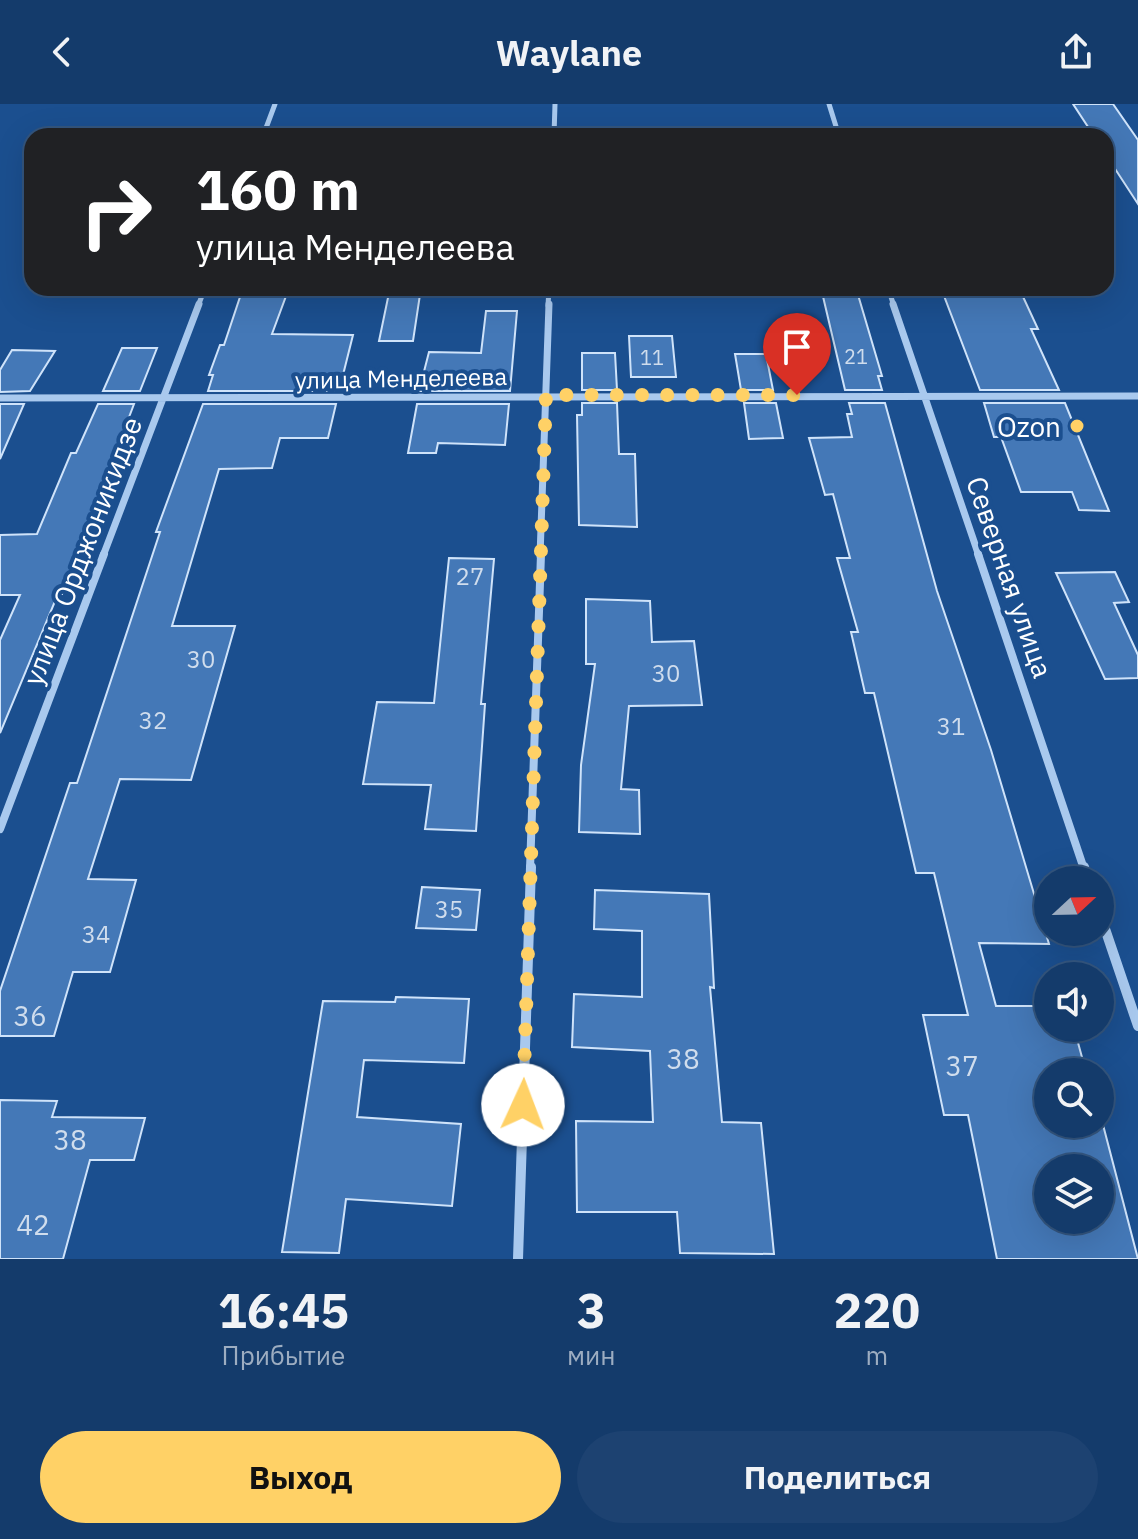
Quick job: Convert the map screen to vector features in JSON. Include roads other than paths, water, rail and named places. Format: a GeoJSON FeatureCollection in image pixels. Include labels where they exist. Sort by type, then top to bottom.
{"type":"FeatureCollection","features":[{"type":"Feature","properties":{"kind":"street"},"geometry":{"type":"LineString","coordinates":[[266,128],[275,104]]}},
{"type":"Feature","properties":{"kind":"street"},"geometry":{"type":"LineString","coordinates":[[554,128],[555,104]]}},
{"type":"Feature","properties":{"kind":"street"},"geometry":{"type":"LineString","coordinates":[[829,104],[836,128]]}},
{"type":"Feature","properties":{"kind":"street","name":"улица Орджоникидзе"},"geometry":{"type":"LineString","coordinates":[[0,829],[202,296]]}},
{"type":"Feature","properties":{"kind":"street"},"geometry":{"type":"LineString","coordinates":[[518,1259],[549,296]]}},
{"type":"Feature","properties":{"kind":"street","name":"Северная улица"},"geometry":{"type":"LineString","coordinates":[[891,296],[1083,866]]}},
{"type":"Feature","properties":{"kind":"street","name":"улица Менделеева"},"geometry":{"type":"LineString","coordinates":[[0,398],[1138,396]]}},
{"type":"Feature","properties":{"kind":"street"},"geometry":{"type":"LineString","coordinates":[[1111,946],[1138,1026]]}},
{"type":"Feature","properties":{"kind":"place","name":"Ozon"},"geometry":{"type":"Point","coordinates":[1077,426]}}]}
